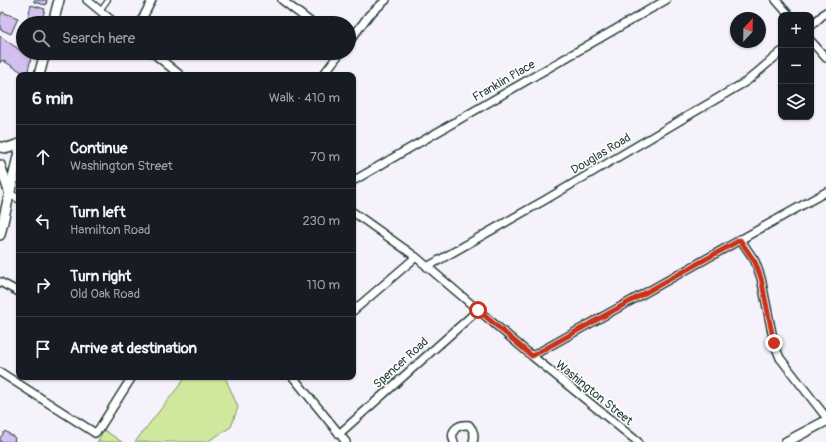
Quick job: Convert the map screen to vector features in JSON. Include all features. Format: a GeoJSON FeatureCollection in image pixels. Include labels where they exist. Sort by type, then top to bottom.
{"type":"FeatureCollection","features":[{"type":"Feature","properties":{"kind":"street"},"geometry":{"type":"LineString","coordinates":[[55,16],[59,0]]}},
{"type":"Feature","properties":{"kind":"street"},"geometry":{"type":"LineString","coordinates":[[87,0],[106,16]]}},
{"type":"Feature","properties":{"kind":"street"},"geometry":{"type":"LineString","coordinates":[[144,16],[152,0]]}},
{"type":"Feature","properties":{"kind":"street"},"geometry":{"type":"LineString","coordinates":[[282,0],[303,16]]}},
{"type":"Feature","properties":{"kind":"street"},"geometry":{"type":"LineString","coordinates":[[356,33],[369,15],[386,0]]}},
{"type":"Feature","properties":{"kind":"street","name":"Franklin Place"},"geometry":{"type":"LineString","coordinates":[[356,179],[666,0]]}},
{"type":"Feature","properties":{"kind":"street"},"geometry":{"type":"LineString","coordinates":[[776,0],[786,12]]}},
{"type":"Feature","properties":{"kind":"street"},"geometry":{"type":"LineString","coordinates":[[814,23],[826,12]]}},
{"type":"Feature","properties":{"kind":"street"},"geometry":{"type":"LineString","coordinates":[[814,44],[826,58]]}},
{"type":"Feature","properties":{"kind":"street","name":"Douglas Road"},"geometry":{"type":"LineString","coordinates":[[427,268],[747,81],[778,55]]}},
{"type":"Feature","properties":{"kind":"street"},"geometry":{"type":"LineString","coordinates":[[40,72],[43,60]]}},
{"type":"Feature","properties":{"kind":"street"},"geometry":{"type":"LineString","coordinates":[[162,60],[176,72]]}},
{"type":"Feature","properties":{"kind":"street"},"geometry":{"type":"LineString","coordinates":[[325,72],[335,60]]}},
{"type":"Feature","properties":{"kind":"street"},"geometry":{"type":"LineString","coordinates":[[0,147],[8,148],[16,145]]}},
{"type":"Feature","properties":{"kind":"street"},"geometry":{"type":"LineString","coordinates":[[0,165],[10,194],[16,197]]}},
{"type":"Feature","properties":{"kind":"street"},"geometry":{"type":"LineString","coordinates":[[0,235],[16,166]]}},
{"type":"Feature","properties":{"kind":"street"},"geometry":{"type":"LineString","coordinates":[[532,356],[826,192]]}},
{"type":"Feature","properties":{"kind":"street","name":"Washington Street"},"geometry":{"type":"LineString","coordinates":[[356,214],[416,257],[427,268],[532,356],[638,442]]}},
{"type":"Feature","properties":{"kind":"street"},"geometry":{"type":"LineString","coordinates":[[740,240],[755,262],[761,278],[774,343],[780,358],[826,417]]}},
{"type":"Feature","properties":{"kind":"street"},"geometry":{"type":"LineString","coordinates":[[356,308],[416,257]]}},
{"type":"Feature","properties":{"kind":"street"},"geometry":{"type":"LineString","coordinates":[[0,282],[16,290]]}},
{"type":"Feature","properties":{"kind":"street","name":"Spencer Road"},"geometry":{"type":"LineString","coordinates":[[339,434],[478,310]]}},
{"type":"Feature","properties":{"kind":"street"},"geometry":{"type":"LineString","coordinates":[[0,372],[95,433],[130,380]]}},
{"type":"Feature","properties":{"kind":"street"},"geometry":{"type":"LineString","coordinates":[[295,380],[346,442]]}},
{"type":"Feature","properties":{"kind":"street"},"geometry":{"type":"LineString","coordinates":[[786,442],[826,421]]}},
{"type":"Feature","properties":{"kind":"street"},"geometry":{"type":"LineString","coordinates":[[454,442],[454,432],[457,426],[462,424],[469,425],[472,429],[474,433],[473,442]]}},
{"type":"Feature","properties":{"kind":"lane"},"geometry":{"type":"LineString","coordinates":[[100,11],[108,0]]}},
{"type":"Feature","properties":{"kind":"green space"},"geometry":{"type":"Polygon","coordinates":[[[184,380],[226,380],[238,407],[231,427],[207,442],[135,442],[184,380]]]}},
{"type":"Feature","properties":{"kind":"green space"},"geometry":{"type":"Polygon","coordinates":[[[104,430],[122,442],[97,442],[104,430]]]}},
{"type":"Feature","properties":{"kind":"building"},"geometry":{"type":"Polygon","coordinates":[[[34,0],[47,0],[46,5],[34,2],[34,0]]]}},
{"type":"Feature","properties":{"kind":"building"},"geometry":{"type":"Polygon","coordinates":[[[31,5],[45,9],[43,16],[28,16],[31,5]]]}},
{"type":"Feature","properties":{"kind":"building"},"geometry":{"type":"Polygon","coordinates":[[[2,12],[16,17],[16,23],[11,34],[0,29],[0,17],[2,12]]]}},
{"type":"Feature","properties":{"kind":"building"},"geometry":{"type":"Polygon","coordinates":[[[0,36],[16,47],[16,60],[31,60],[28,72],[22,72],[2,60],[0,63],[0,36]]]}},
{"type":"Feature","properties":{"kind":"building"},"geometry":{"type":"Polygon","coordinates":[[[5,431],[15,438],[14,441],[16,442],[0,442],[0,438],[5,431]]]}},
{"type":"Feature","properties":{"kind":"route"},"geometry":{"type":"LineString","coordinates":[[478,310],[532,356],[740,240],[755,262],[761,278],[774,343]]}}]}
